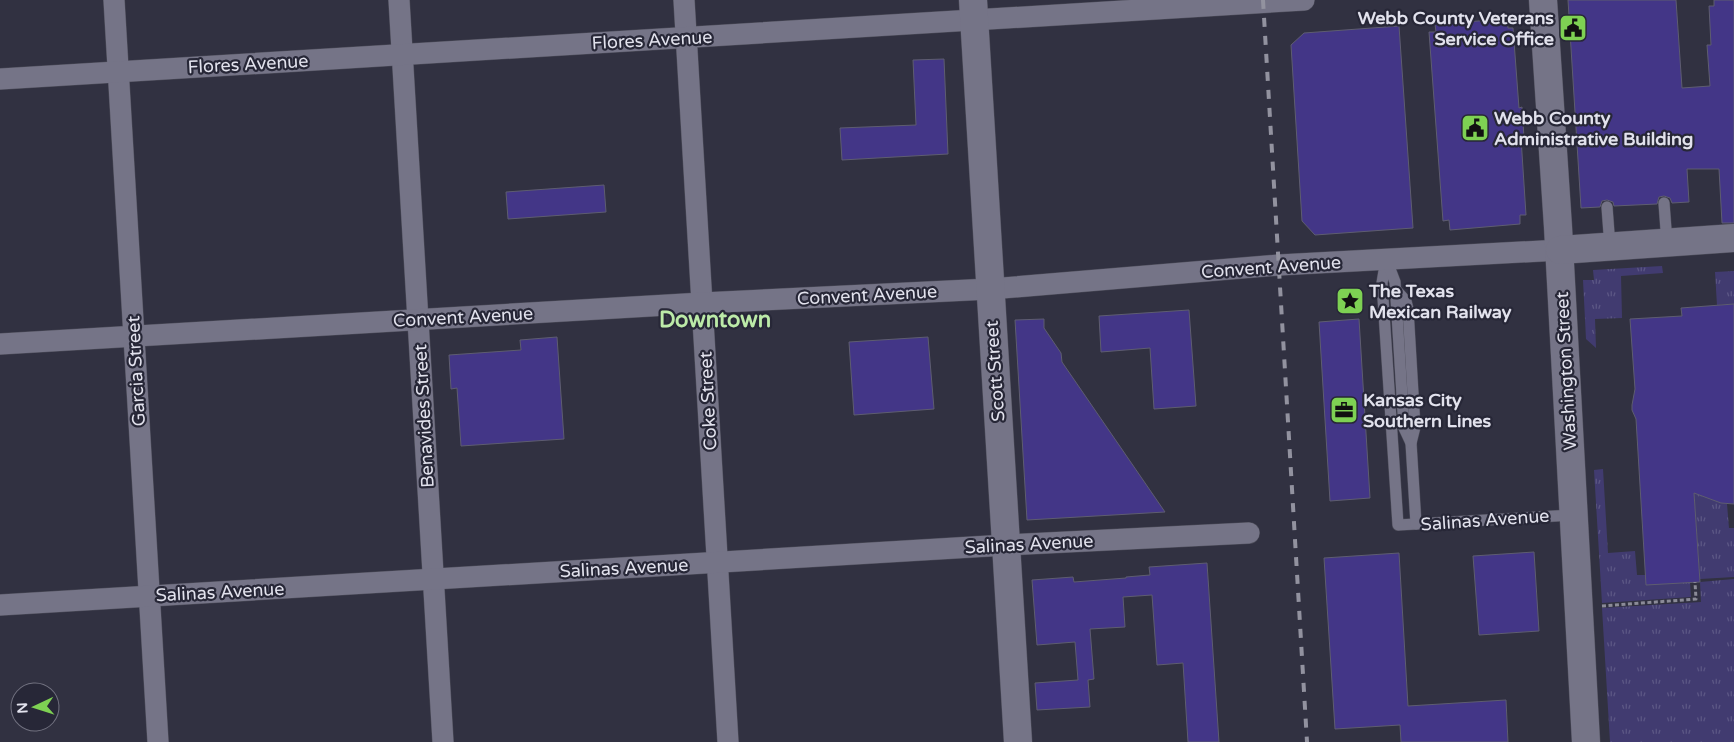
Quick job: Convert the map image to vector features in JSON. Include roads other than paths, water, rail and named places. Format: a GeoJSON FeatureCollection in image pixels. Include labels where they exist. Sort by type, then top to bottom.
{"type":"FeatureCollection","features":[{"type":"Feature","properties":{"kind":"street","name":"Garcia Street"},"geometry":{"type":"LineString","coordinates":[[114,0],[158,742]]}},
{"type":"Feature","properties":{"kind":"street","name":"Benavides Street"},"geometry":{"type":"LineString","coordinates":[[399,0],[443,742]]}},
{"type":"Feature","properties":{"kind":"street","name":"Coke Street"},"geometry":{"type":"LineString","coordinates":[[684,0],[728,742]]}},
{"type":"Feature","properties":{"kind":"street","name":"Flores Avenue"},"geometry":{"type":"LineString","coordinates":[[0,79],[686,38],[973,10],[1304,0]]}},
{"type":"Feature","properties":{"kind":"street","name":"Washington Street"},"geometry":{"type":"LineString","coordinates":[[1543,0],[1560,250],[1586,742]]}},
{"type":"Feature","properties":{"kind":"street","name":"Scott Street"},"geometry":{"type":"LineString","coordinates":[[973,10],[1018,742]]}},
{"type":"Feature","properties":{"kind":"street","name":"Convent Avenue"},"geometry":{"type":"LineString","coordinates":[[0,344],[990,289],[1269,266],[1610,247],[1734,238]]}},
{"type":"Feature","properties":{"kind":"street","name":"Salinas Avenue"},"geometry":{"type":"LineString","coordinates":[[0,605],[1006,545],[1249,533]]}},
{"type":"Feature","properties":{"kind":"lane"},"geometry":{"type":"LineString","coordinates":[[1664,203],[1668,243]]}},
{"type":"Feature","properties":{"kind":"lane"},"geometry":{"type":"LineString","coordinates":[[1607,207],[1610,247]]}},
{"type":"Feature","properties":{"kind":"lane"},"geometry":{"type":"LineString","coordinates":[[1386,259],[1395,282],[1396,290],[1404,428],[1411,443],[1416,524]]}},
{"type":"Feature","properties":{"kind":"lane","name":"Salinas Avenue"},"geometry":{"type":"LineString","coordinates":[[1386,259],[1382,283],[1398,525],[1573,515]]}},
{"type":"Feature","properties":{"kind":"railway"},"geometry":{"type":"LineString","coordinates":[[1263,0],[1307,742]]}},
{"type":"Feature","properties":{"kind":"place","name":"Webb County Veterans Service Office"},"geometry":{"type":"Point","coordinates":[1573,28]}},
{"type":"Feature","properties":{"kind":"place","name":"Webb County Administrative Building"},"geometry":{"type":"Point","coordinates":[1475,128]}},
{"type":"Feature","properties":{"kind":"place","name":"The Texas Mexican Railway"},"geometry":{"type":"Point","coordinates":[1350,301]}},
{"type":"Feature","properties":{"kind":"place","name":"Kansas City Southern Lines"},"geometry":{"type":"Point","coordinates":[1344,410]}},
{"type":"Feature","properties":{"kind":"district","name":"Downtown"},"geometry":{"type":"Point","coordinates":[715,320]}}]}
